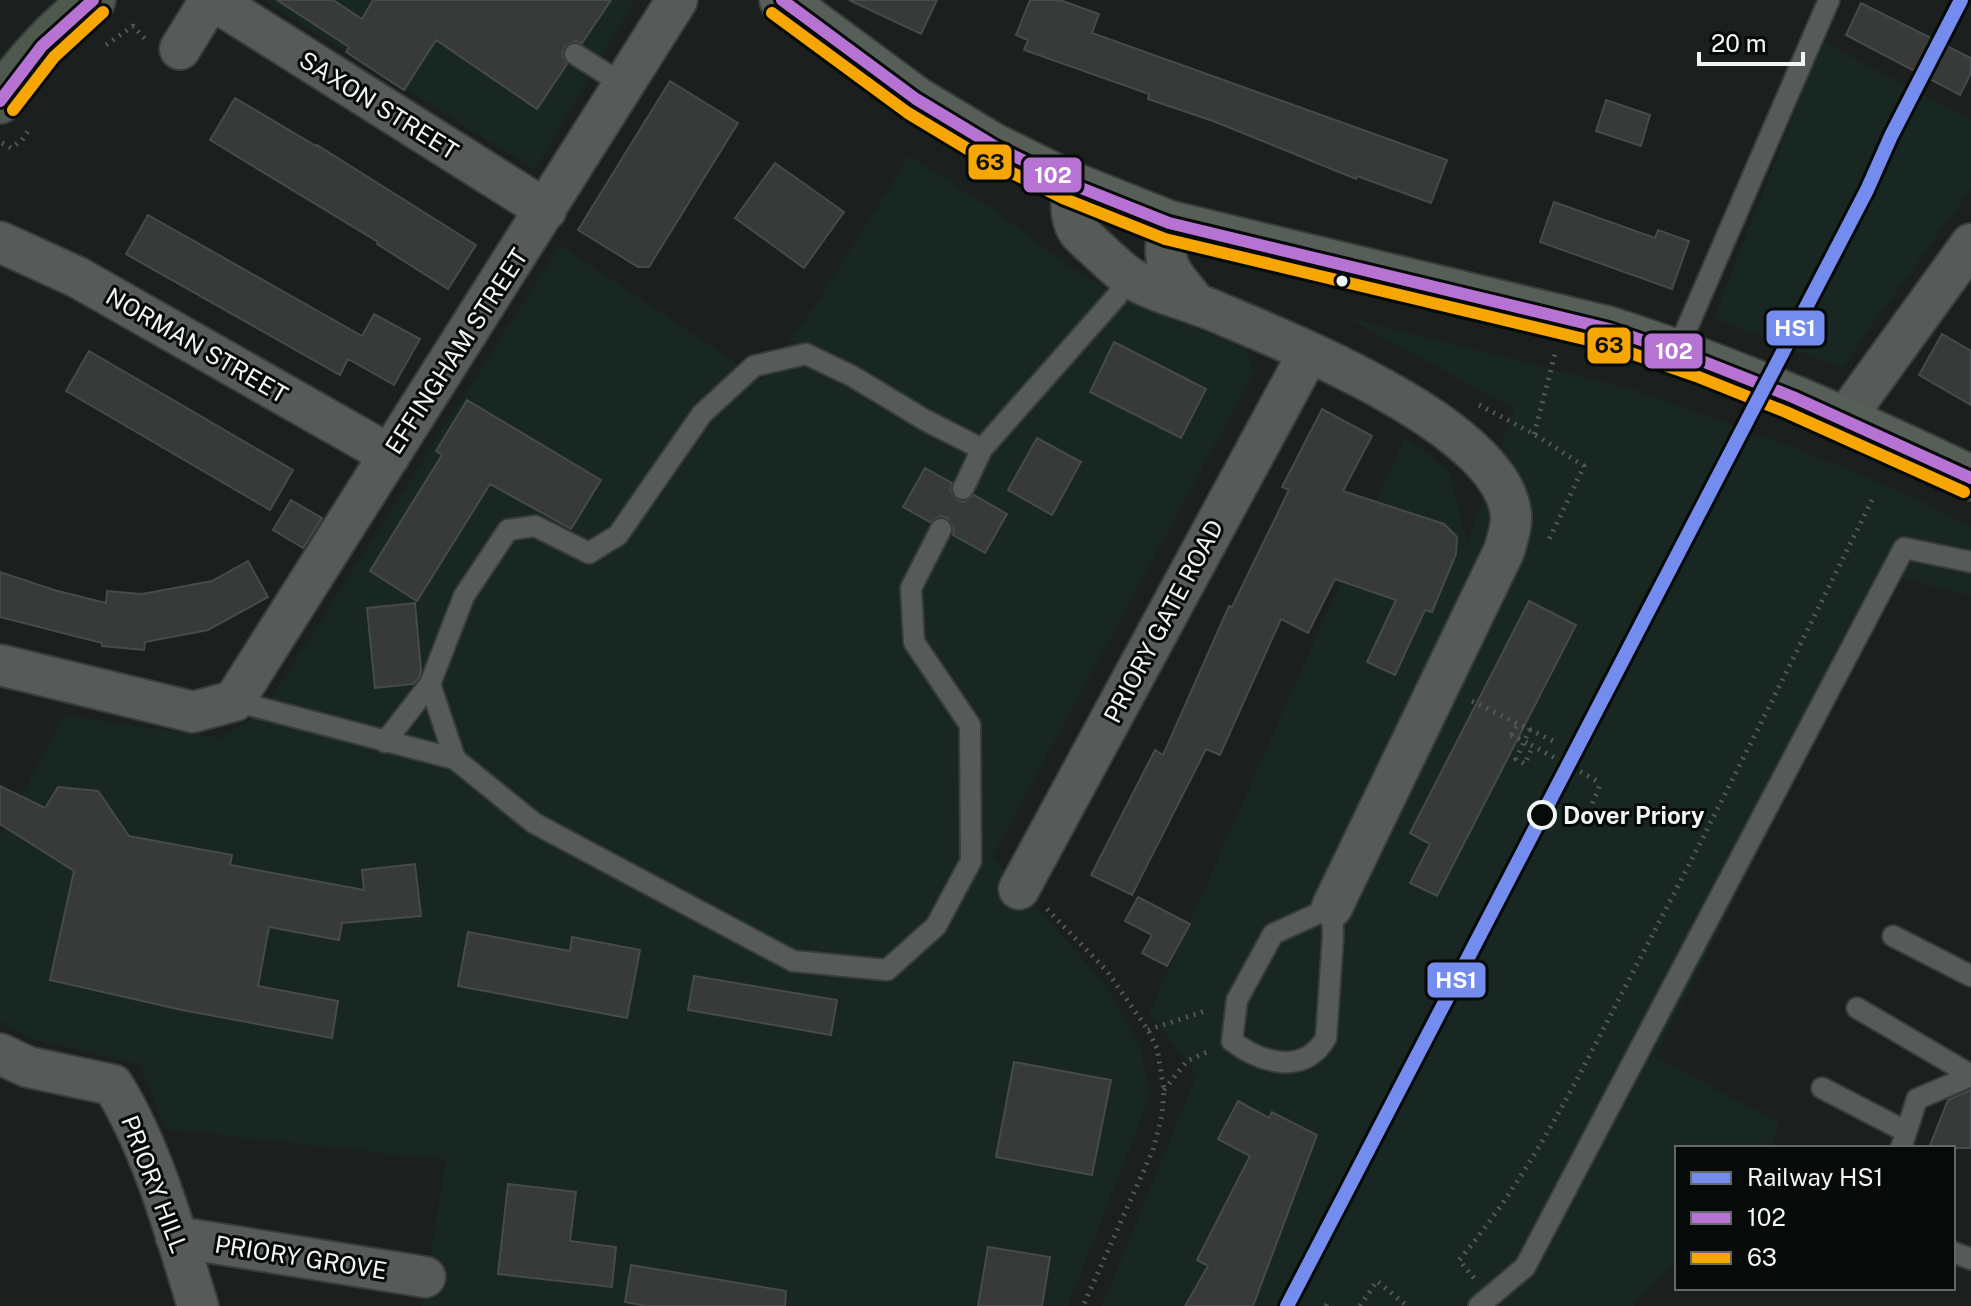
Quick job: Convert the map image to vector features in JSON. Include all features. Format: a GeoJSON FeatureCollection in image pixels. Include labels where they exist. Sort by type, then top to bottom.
{"type":"FeatureCollection","features":[{"type":"Feature","properties":{"kind":"main road"},"geometry":{"type":"LineString","coordinates":[[13,121],[16,76],[60,27],[93,0]]}},
{"type":"Feature","properties":{"kind":"main road"},"geometry":{"type":"LineString","coordinates":[[782,0],[916,99],[994,146],[1071,184],[1169,223],[1609,329],[1688,356],[1835,414],[1971,478]]}},
{"type":"Feature","properties":{"kind":"street","name":"SAXON STREET"},"geometry":{"type":"LineString","coordinates":[[180,49],[212,0],[546,210]]}},
{"type":"Feature","properties":{"kind":"street","name":"EFFINGHAM STREET"},"geometry":{"type":"LineString","coordinates":[[234,701],[677,0]]}},
{"type":"Feature","properties":{"kind":"street"},"geometry":{"type":"LineString","coordinates":[[1071,184],[1072,217],[1079,231],[1128,276],[1394,395],[1437,421],[1464,443],[1495,475],[1507,493],[1512,517],[1504,551],[1332,907]]}},
{"type":"Feature","properties":{"kind":"street"},"geometry":{"type":"LineString","coordinates":[[1169,223],[1163,250],[1167,266],[1197,305]]}},
{"type":"Feature","properties":{"kind":"street","name":"NORMAN STREET"},"geometry":{"type":"LineString","coordinates":[[0,242],[82,269],[390,455]]}},
{"type":"Feature","properties":{"kind":"street"},"geometry":{"type":"LineString","coordinates":[[1835,414],[1971,244]]}},
{"type":"Feature","properties":{"kind":"street","name":"PRIORY GATE ROAD"},"geometry":{"type":"LineString","coordinates":[[1023,881],[1308,354]]}},
{"type":"Feature","properties":{"kind":"street"},"geometry":{"type":"LineString","coordinates":[[0,665],[193,712],[234,701]]}},
{"type":"Feature","properties":{"kind":"street","name":"PRIORY HILL"},"geometry":{"type":"LineString","coordinates":[[0,1054],[28,1067],[113,1085],[132,1116],[198,1306]]}},
{"type":"Feature","properties":{"kind":"street","name":"PRIORY GROVE"},"geometry":{"type":"LineString","coordinates":[[176,1237],[425,1277]]}},
{"type":"Feature","properties":{"kind":"lane"},"geometry":{"type":"LineString","coordinates":[[1688,356],[1829,0]]}},
{"type":"Feature","properties":{"kind":"lane"},"geometry":{"type":"LineString","coordinates":[[575,54],[624,85]]}},
{"type":"Feature","properties":{"kind":"lane"},"geometry":{"type":"LineString","coordinates":[[963,489],[982,449],[1117,296],[1128,276]]}},
{"type":"Feature","properties":{"kind":"lane"},"geometry":{"type":"LineString","coordinates":[[385,742],[430,684],[464,596],[508,530],[535,526],[589,553],[618,535],[702,414],[754,366],[806,354],[852,376],[925,420],[982,449]]}},
{"type":"Feature","properties":{"kind":"lane"},"geometry":{"type":"LineString","coordinates":[[234,701],[455,759],[534,823],[793,961],[887,970],[936,926],[971,861],[970,725],[914,642],[911,588],[941,529]]}},
{"type":"Feature","properties":{"kind":"lane"},"geometry":{"type":"LineString","coordinates":[[1479,1306],[1525,1267],[1904,548],[1971,562]]}},
{"type":"Feature","properties":{"kind":"lane"},"geometry":{"type":"LineString","coordinates":[[430,684],[455,759]]}},
{"type":"Feature","properties":{"kind":"lane"},"geometry":{"type":"LineString","coordinates":[[1332,907],[1326,1038],[1320,1049],[1300,1062],[1251,1056],[1232,1041],[1237,1000],[1273,934],[1332,907]]}},
{"type":"Feature","properties":{"kind":"lane"},"geometry":{"type":"LineString","coordinates":[[1893,936],[1971,976]]}},
{"type":"Feature","properties":{"kind":"lane"},"geometry":{"type":"LineString","coordinates":[[1857,1008],[1971,1075]]}},
{"type":"Feature","properties":{"kind":"lane"},"geometry":{"type":"LineString","coordinates":[[1822,1088],[1903,1139],[1917,1099],[1971,1075]]}},
{"type":"Feature","properties":{"kind":"path"},"geometry":{"type":"LineString","coordinates":[[96,52],[133,26]]}},
{"type":"Feature","properties":{"kind":"path"},"geometry":{"type":"LineString","coordinates":[[1534,434],[1555,354]]}},
{"type":"Feature","properties":{"kind":"path"},"geometry":{"type":"LineString","coordinates":[[1476,1280],[1459,1260],[1492,1221],[1525,1173],[1569,1096],[1684,876],[1872,500]]}},
{"type":"Feature","properties":{"kind":"path"},"geometry":{"type":"LineString","coordinates":[[1475,703],[1555,742]]}},
{"type":"Feature","properties":{"kind":"path"},"geometry":{"type":"LineString","coordinates":[[1518,724],[1511,735],[1601,783]]}},
{"type":"Feature","properties":{"kind":"path"},"geometry":{"type":"LineString","coordinates":[[1530,729],[1516,759],[1525,764],[1532,746]]}},
{"type":"Feature","properties":{"kind":"path"},"geometry":{"type":"LineString","coordinates":[[1592,779],[1601,783]]}},
{"type":"Feature","properties":{"kind":"path"},"geometry":{"type":"LineString","coordinates":[[1586,818],[1601,783]]}},
{"type":"Feature","properties":{"kind":"path"},"geometry":{"type":"LineString","coordinates":[[1558,801],[1598,824]]}},
{"type":"Feature","properties":{"kind":"path"},"geometry":{"type":"LineString","coordinates":[[1023,881],[1107,971],[1148,1030],[1157,1048],[1164,1090],[1162,1115],[1153,1150],[1083,1306]]}},
{"type":"Feature","properties":{"kind":"path"},"geometry":{"type":"LineString","coordinates":[[1148,1030],[1237,1000]]}},
{"type":"Feature","properties":{"kind":"path"},"geometry":{"type":"LineString","coordinates":[[1164,1090],[1187,1061]]}},
{"type":"Feature","properties":{"kind":"path"},"geometry":{"type":"LineString","coordinates":[[1360,1306],[1377,1281],[1407,1306]]}},
{"type":"Feature","properties":{"kind":"shaded area"},"geometry":{"type":"Polygon","coordinates":[[[263,0],[635,0],[535,170],[263,0]]]}},
{"type":"Feature","properties":{"kind":"shaded area"},"geometry":{"type":"Polygon","coordinates":[[[1822,41],[1971,120],[1971,189],[1841,368],[1714,318],[1822,41]]]}},
{"type":"Feature","properties":{"kind":"shaded area"},"geometry":{"type":"Polygon","coordinates":[[[909,156],[993,209],[1058,259],[1117,296],[1246,349],[1254,372],[992,857],[1104,983],[1140,1045],[1150,1096],[1068,1306],[422,1306],[446,1160],[165,1129],[140,1065],[29,1038],[0,1021],[0,837],[64,715],[220,738],[263,711],[560,245],[762,380],[818,301],[909,156]]]}},
{"type":"Feature","properties":{"kind":"shaded area"},"geometry":{"type":"Polygon","coordinates":[[[1346,317],[1638,391],[1808,453],[1922,501],[1971,527],[1971,596],[1899,577],[1655,1056],[1779,1123],[1773,1146],[1675,1146],[1675,1262],[1633,1306],[1102,1306],[1197,1074],[1149,1014],[1405,436],[1450,472],[1467,543],[1514,409],[1346,317]]]}},
{"type":"Feature","properties":{"kind":"building"},"geometry":{"type":"Polygon","coordinates":[[[277,0],[333,0],[362,19],[373,0],[611,0],[582,43],[575,41],[565,46],[562,54],[567,64],[537,109],[436,40],[404,90],[346,52],[349,47],[277,0]]]}},
{"type":"Feature","properties":{"kind":"building"},"geometry":{"type":"Polygon","coordinates":[[[849,0],[937,0],[921,34],[849,0]]]}},
{"type":"Feature","properties":{"kind":"building"},"geometry":{"type":"Polygon","coordinates":[[[1030,0],[1060,0],[1099,14],[1092,33],[1447,160],[1431,203],[1357,176],[1356,179],[1213,121],[1148,99],[1149,94],[1024,50],[1028,40],[1016,35],[1030,0]]]}},
{"type":"Feature","properties":{"kind":"building"},"geometry":{"type":"Polygon","coordinates":[[[1861,3],[1971,58],[1971,73],[1960,95],[1846,35],[1861,3]]]}},
{"type":"Feature","properties":{"kind":"building"},"geometry":{"type":"Polygon","coordinates":[[[670,81],[738,123],[649,267],[638,267],[578,230],[670,81]]]}},
{"type":"Feature","properties":{"kind":"building"},"geometry":{"type":"Polygon","coordinates":[[[235,98],[317,145],[476,245],[448,289],[378,242],[210,140],[235,98]]]}},
{"type":"Feature","properties":{"kind":"building"},"geometry":{"type":"Polygon","coordinates":[[[1606,100],[1650,115],[1641,146],[1596,131],[1606,100]]]}},
{"type":"Feature","properties":{"kind":"building"},"geometry":{"type":"Polygon","coordinates":[[[775,163],[844,212],[804,268],[735,218],[775,163]]]}},
{"type":"Feature","properties":{"kind":"building"},"geometry":{"type":"Polygon","coordinates":[[[1554,202],[1655,238],[1658,230],[1689,241],[1672,289],[1540,242],[1554,202]]]}},
{"type":"Feature","properties":{"kind":"building"},"geometry":{"type":"Polygon","coordinates":[[[148,215],[362,336],[374,314],[420,339],[394,385],[348,359],[340,375],[126,254],[148,215]]]}},
{"type":"Feature","properties":{"kind":"building"},"geometry":{"type":"Polygon","coordinates":[[[1942,334],[1971,351],[1971,405],[1919,375],[1942,334]]]}},
{"type":"Feature","properties":{"kind":"building"},"geometry":{"type":"Polygon","coordinates":[[[1114,342],[1206,389],[1181,438],[1090,392],[1114,342]]]}},
{"type":"Feature","properties":{"kind":"building"},"geometry":{"type":"Polygon","coordinates":[[[89,351],[293,470],[270,510],[66,391],[89,351]]]}},
{"type":"Feature","properties":{"kind":"building"},"geometry":{"type":"Polygon","coordinates":[[[467,400],[601,480],[571,529],[490,484],[417,601],[370,571],[442,455],[436,451],[467,400]]]}},
{"type":"Feature","properties":{"kind":"building"},"geometry":{"type":"Polygon","coordinates":[[[1322,409],[1372,436],[1343,491],[1444,524],[1457,537],[1456,554],[1432,612],[1425,610],[1395,675],[1367,662],[1396,600],[1335,579],[1308,633],[1281,619],[1220,755],[1206,749],[1132,895],[1091,875],[1155,750],[1163,755],[1229,606],[1232,607],[1289,490],[1282,487],[1322,409]]]}},
{"type":"Feature","properties":{"kind":"building"},"geometry":{"type":"Polygon","coordinates":[[[1037,438],[1081,462],[1052,515],[1008,490],[1037,438]]]}},
{"type":"Feature","properties":{"kind":"building"},"geometry":{"type":"Polygon","coordinates":[[[925,468],[952,483],[950,491],[957,500],[965,502],[974,495],[1007,514],[985,553],[953,535],[954,528],[948,518],[940,516],[930,522],[903,507],[925,468]]]}},
{"type":"Feature","properties":{"kind":"building"},"geometry":{"type":"Polygon","coordinates":[[[291,500],[322,518],[303,548],[273,530],[291,500]]]}},
{"type":"Feature","properties":{"kind":"building"},"geometry":{"type":"Polygon","coordinates":[[[248,561],[268,597],[208,630],[145,642],[144,650],[102,646],[102,643],[0,617],[0,572],[106,603],[107,591],[142,594],[212,581],[248,561]]]}},
{"type":"Feature","properties":{"kind":"building"},"geometry":{"type":"Polygon","coordinates":[[[1529,601],[1576,625],[1437,896],[1410,883],[1430,844],[1410,833],[1529,601]]]}},
{"type":"Feature","properties":{"kind":"building"},"geometry":{"type":"Polygon","coordinates":[[[415,603],[421,670],[419,678],[413,684],[375,688],[367,608],[415,603]]]}},
{"type":"Feature","properties":{"kind":"building"},"geometry":{"type":"Polygon","coordinates":[[[0,786],[45,808],[58,787],[98,791],[129,836],[232,855],[230,865],[364,890],[362,870],[415,864],[421,916],[342,923],[339,940],[269,927],[258,986],[338,1001],[332,1038],[182,1010],[50,980],[74,871],[0,824],[0,786]]]}},
{"type":"Feature","properties":{"kind":"building"},"geometry":{"type":"Polygon","coordinates":[[[1138,897],[1190,924],[1167,966],[1142,953],[1152,935],[1125,921],[1138,897]]]}},
{"type":"Feature","properties":{"kind":"building"},"geometry":{"type":"Polygon","coordinates":[[[468,932],[570,951],[572,937],[640,950],[627,1018],[458,986],[468,932]]]}},
{"type":"Feature","properties":{"kind":"building"},"geometry":{"type":"Polygon","coordinates":[[[694,976],[837,1000],[831,1035],[688,1010],[694,976]]]}},
{"type":"Feature","properties":{"kind":"building"},"geometry":{"type":"Polygon","coordinates":[[[1014,1062],[1111,1080],[1092,1175],[996,1157],[1014,1062]]]}},
{"type":"Feature","properties":{"kind":"building"},"geometry":{"type":"Polygon","coordinates":[[[1971,1090],[1971,1148],[1930,1146],[1948,1100],[1971,1090]]]}},
{"type":"Feature","properties":{"kind":"building"},"geometry":{"type":"Polygon","coordinates":[[[1238,1101],[1269,1118],[1272,1112],[1317,1135],[1253,1306],[1185,1306],[1208,1266],[1197,1260],[1250,1156],[1218,1139],[1238,1101]]]}},
{"type":"Feature","properties":{"kind":"building"},"geometry":{"type":"Polygon","coordinates":[[[508,1184],[576,1192],[570,1241],[616,1247],[612,1287],[498,1274],[508,1184]]]}},
{"type":"Feature","properties":{"kind":"building"},"geometry":{"type":"Polygon","coordinates":[[[988,1247],[1050,1257],[1042,1306],[978,1306],[988,1247]]]}},
{"type":"Feature","properties":{"kind":"building"},"geometry":{"type":"Polygon","coordinates":[[[631,1265],[786,1291],[785,1306],[646,1306],[625,1302],[631,1265]]]}},
{"type":"Feature","properties":{"kind":"rail line","name":"HS1"},"geometry":{"type":"LineString","coordinates":[[1287,1306],[1867,190],[1891,136],[1961,0]]}},
{"type":"Feature","properties":{"kind":"transit line","name":"102"},"geometry":{"type":"LineString","coordinates":[[0,101],[42,46],[93,0]]}},
{"type":"Feature","properties":{"kind":"transit line","name":"102"},"geometry":{"type":"LineString","coordinates":[[782,0],[916,99],[994,146],[1071,184],[1169,223],[1609,329],[1793,397],[1971,478]]}},
{"type":"Feature","properties":{"kind":"transit line","name":"63"},"geometry":{"type":"LineString","coordinates":[[13,110],[54,57],[103,12]]}},
{"type":"Feature","properties":{"kind":"transit line","name":"63"},"geometry":{"type":"LineString","coordinates":[[772,13],[908,113],[986,160],[1065,199],[1165,239],[1605,344],[1786,412],[1964,492]]}},
{"type":"Feature","properties":{"kind":"place","name":"Dover Priory"},"geometry":{"type":"Point","coordinates":[1542,815]}}]}
